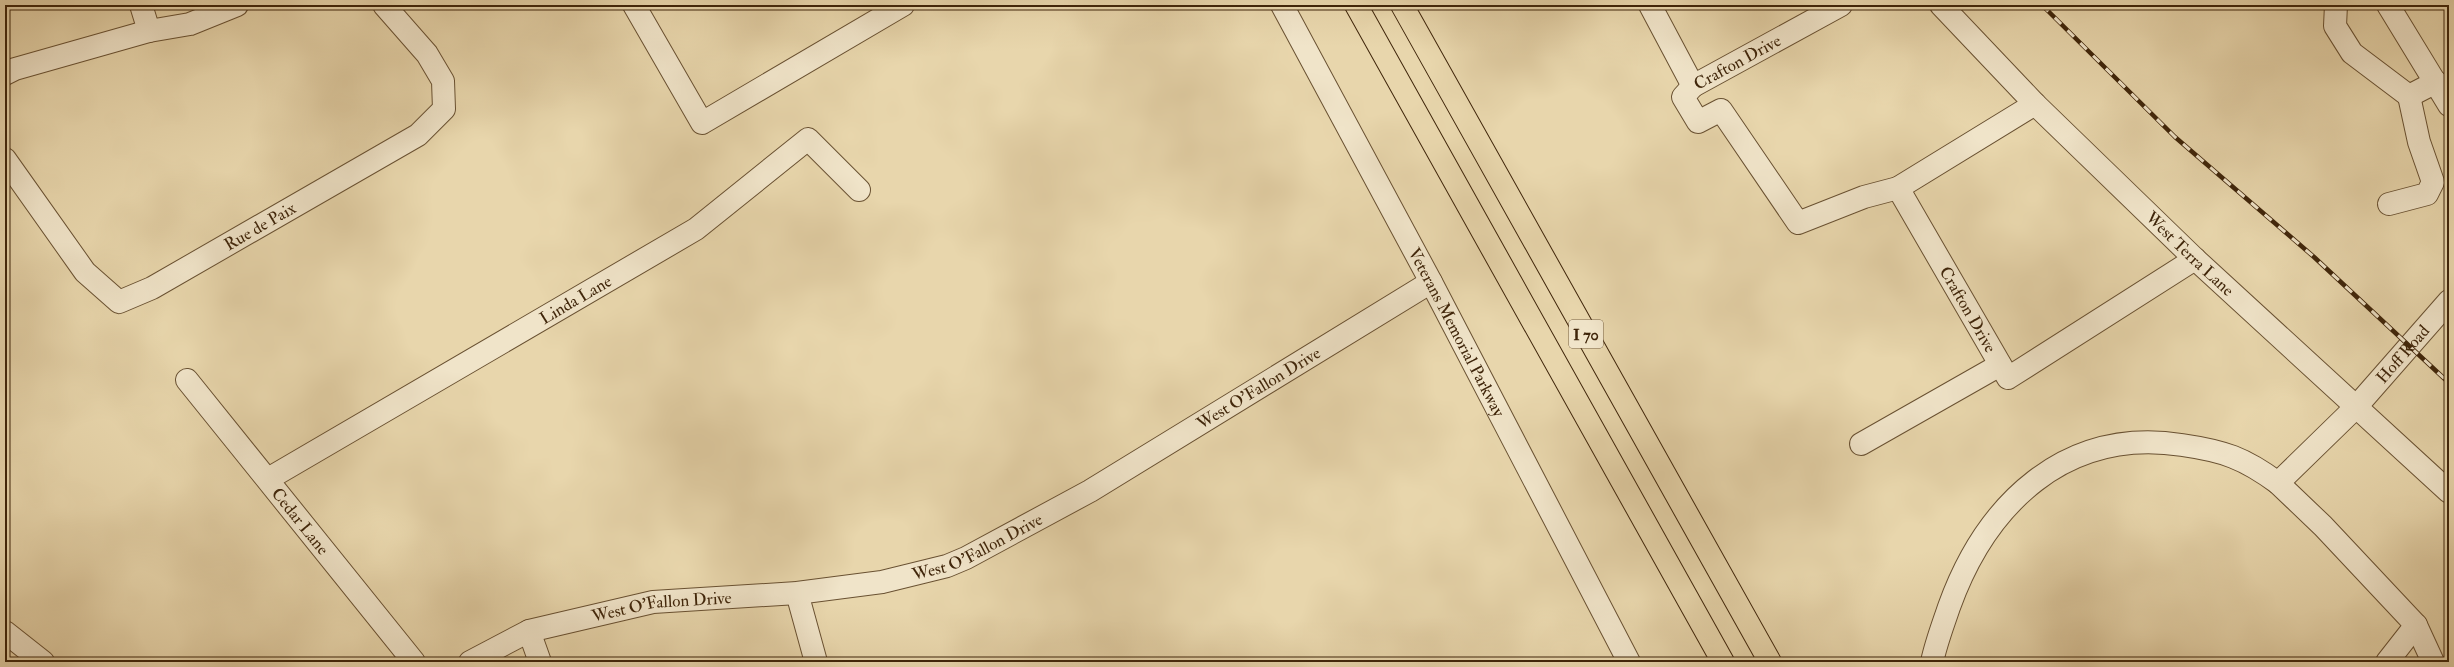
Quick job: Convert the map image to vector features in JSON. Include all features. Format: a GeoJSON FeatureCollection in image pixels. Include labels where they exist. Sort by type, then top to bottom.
{"type":"FeatureCollection","features":[{"type":"Feature","properties":{"kind":"highway","name":"I 70"},"geometry":{"type":"LineString","coordinates":[[1356,5],[1723,662]]}},
{"type":"Feature","properties":{"kind":"highway","name":"I 70"},"geometry":{"type":"LineString","coordinates":[[1402,5],[1770,662]]}},
{"type":"Feature","properties":{"kind":"street"},"geometry":{"type":"LineString","coordinates":[[141,5],[149,31]]}},
{"type":"Feature","properties":{"kind":"street"},"geometry":{"type":"LineString","coordinates":[[5,74],[14,69],[149,31],[190,24],[237,5]]}},
{"type":"Feature","properties":{"kind":"street","name":"Rue de Paix"},"geometry":{"type":"LineString","coordinates":[[5,159],[84,272],[119,302],[152,288],[418,135],[444,109],[443,81],[427,54],[384,5]]}},
{"type":"Feature","properties":{"kind":"street"},"geometry":{"type":"LineString","coordinates":[[634,5],[702,123],[903,5]]}},
{"type":"Feature","properties":{"kind":"street","name":"Veterans Memorial Parkway"},"geometry":{"type":"LineString","coordinates":[[1282,5],[1431,282],[1628,662]]}},
{"type":"Feature","properties":{"kind":"street","name":"Crafton Drive"},"geometry":{"type":"LineString","coordinates":[[1650,5],[1693,86],[1841,5]]}},
{"type":"Feature","properties":{"kind":"street","name":"West Terra Lane"},"geometry":{"type":"LineString","coordinates":[[1941,5],[2035,104],[2194,259],[2449,492]]}},
{"type":"Feature","properties":{"kind":"street"},"geometry":{"type":"LineString","coordinates":[[2336,5],[2335,26],[2352,53],[2409,96],[2419,142],[2433,182],[2427,194],[2389,204]]}},
{"type":"Feature","properties":{"kind":"street"},"geometry":{"type":"LineString","coordinates":[[2388,5],[2436,82],[2449,106]]}},
{"type":"Feature","properties":{"kind":"street"},"geometry":{"type":"LineString","coordinates":[[2409,96],[2436,82]]}},
{"type":"Feature","properties":{"kind":"street"},"geometry":{"type":"LineString","coordinates":[[1693,86],[1683,97],[1698,122],[1721,110],[1798,223],[1864,197],[1898,188],[2035,104]]}},
{"type":"Feature","properties":{"kind":"street","name":"Linda Lane"},"geometry":{"type":"LineString","coordinates":[[268,479],[696,229],[808,139],[859,190]]}},
{"type":"Feature","properties":{"kind":"street","name":"Crafton Drive"},"geometry":{"type":"LineString","coordinates":[[1898,188],[2008,378],[2194,259]]}},
{"type":"Feature","properties":{"kind":"street","name":"West O'Fallon Drive"},"geometry":{"type":"LineString","coordinates":[[470,662],[529,631],[653,602],[797,593],[882,582],[947,566],[966,558],[1090,491],[1431,282]]}},
{"type":"Feature","properties":{"kind":"street","name":"Hoff Road"},"geometry":{"type":"LineString","coordinates":[[2278,483],[2356,407],[2449,301]]}},
{"type":"Feature","properties":{"kind":"street"},"geometry":{"type":"LineString","coordinates":[[1861,444],[2000,365]]}},
{"type":"Feature","properties":{"kind":"street","name":"Cedar Lane"},"geometry":{"type":"LineString","coordinates":[[187,380],[414,662]]}},
{"type":"Feature","properties":{"kind":"street"},"geometry":{"type":"LineString","coordinates":[[1932,662],[1936,645],[1961,575],[1985,534],[2020,492],[2039,476],[2061,464],[2094,450],[2128,442],[2161,442],[2208,449],[2234,456],[2257,468],[2278,483],[2323,526],[2416,625],[2433,662]]}},
{"type":"Feature","properties":{"kind":"street"},"geometry":{"type":"LineString","coordinates":[[797,593],[816,662]]}},
{"type":"Feature","properties":{"kind":"street"},"geometry":{"type":"LineString","coordinates":[[2387,662],[2416,625]]}},
{"type":"Feature","properties":{"kind":"street"},"geometry":{"type":"LineString","coordinates":[[529,631],[540,662]]}},
{"type":"Feature","properties":{"kind":"street"},"geometry":{"type":"LineString","coordinates":[[5,632],[43,662]]}},
{"type":"Feature","properties":{"kind":"railway"},"geometry":{"type":"LineString","coordinates":[[2042,5],[2175,137],[2314,257],[2449,383]]}}]}
